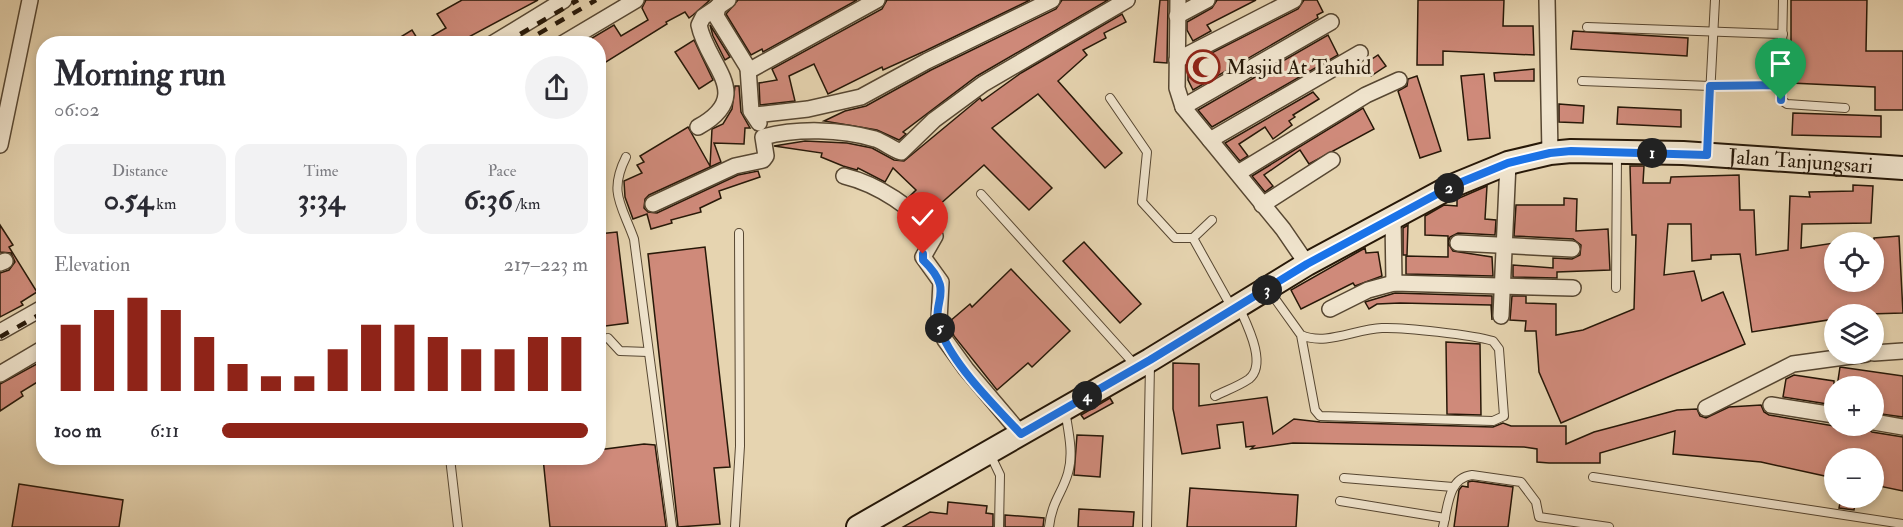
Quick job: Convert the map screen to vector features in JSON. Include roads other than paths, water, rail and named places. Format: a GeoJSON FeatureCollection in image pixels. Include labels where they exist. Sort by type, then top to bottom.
{"type":"FeatureCollection","features":[{"type":"Feature","properties":{"kind":"main road","name":"Jalan Tanjungsari"},"geometry":{"type":"LineString","coordinates":[[858,527],[887,515],[1307,264],[1452,186],[1508,163],[1550,153],[1617,152],[1707,155],[1903,168]]}},
{"type":"Feature","properties":{"kind":"street"},"geometry":{"type":"LineString","coordinates":[[0,145],[30,0]]}},
{"type":"Feature","properties":{"kind":"street"},"geometry":{"type":"LineString","coordinates":[[505,36],[564,0]]}},
{"type":"Feature","properties":{"kind":"street"},"geometry":{"type":"LineString","coordinates":[[576,36],[636,0]]}},
{"type":"Feature","properties":{"kind":"street"},"geometry":{"type":"LineString","coordinates":[[748,68],[759,66],[877,0]]}},
{"type":"Feature","properties":{"kind":"street"},"geometry":{"type":"LineString","coordinates":[[754,115],[808,109],[861,97],[927,61],[1052,0]]}},
{"type":"Feature","properties":{"kind":"street"},"geometry":{"type":"LineString","coordinates":[[770,135],[804,131],[852,135],[876,139],[901,152],[934,120],[983,84],[1127,0]]}},
{"type":"Feature","properties":{"kind":"street"},"geometry":{"type":"LineString","coordinates":[[1178,0],[1177,88],[1183,106],[1238,173],[1307,264]]}},
{"type":"Feature","properties":{"kind":"street"},"geometry":{"type":"LineString","coordinates":[[1177,16],[1207,0]]}},
{"type":"Feature","properties":{"kind":"street"},"geometry":{"type":"LineString","coordinates":[[1177,60],[1294,0]]}},
{"type":"Feature","properties":{"kind":"street"},"geometry":{"type":"LineString","coordinates":[[1547,0],[1550,153]]}},
{"type":"Feature","properties":{"kind":"street"},"geometry":{"type":"LineString","coordinates":[[653,204],[735,166],[763,160],[766,156],[770,135],[751,111],[748,68],[716,16],[723,3]]}},
{"type":"Feature","properties":{"kind":"street"},"geometry":{"type":"LineString","coordinates":[[698,127],[716,116],[726,94],[726,85],[699,25],[704,17],[723,3]]}},
{"type":"Feature","properties":{"kind":"street"},"geometry":{"type":"LineString","coordinates":[[1183,106],[1331,22]]}},
{"type":"Feature","properties":{"kind":"street"},"geometry":{"type":"LineString","coordinates":[[1210,140],[1360,53]]}},
{"type":"Feature","properties":{"kind":"street"},"geometry":{"type":"LineString","coordinates":[[1238,173],[1366,95],[1400,80]]}},
{"type":"Feature","properties":{"kind":"street"},"geometry":{"type":"LineString","coordinates":[[1262,205],[1332,160]]}},
{"type":"Feature","properties":{"kind":"street"},"geometry":{"type":"LineString","coordinates":[[1501,316],[1508,163]]}},
{"type":"Feature","properties":{"kind":"street"},"geometry":{"type":"LineString","coordinates":[[844,176],[870,184],[900,204],[935,236],[923,257],[941,282],[941,331],[966,369],[1021,434]]}},
{"type":"Feature","properties":{"kind":"street"},"geometry":{"type":"LineString","coordinates":[[1393,218],[1394,283]]}},
{"type":"Feature","properties":{"kind":"street"},"geometry":{"type":"LineString","coordinates":[[1458,243],[1572,249]]}},
{"type":"Feature","properties":{"kind":"street"},"geometry":{"type":"LineString","coordinates":[[1330,309],[1368,290],[1394,283],[1573,288]]}},
{"type":"Feature","properties":{"kind":"street"},"geometry":{"type":"LineString","coordinates":[[0,332],[36,312]]}},
{"type":"Feature","properties":{"kind":"street"},"geometry":{"type":"LineString","coordinates":[[1884,352],[1903,351]]}},
{"type":"Feature","properties":{"kind":"street"},"geometry":{"type":"LineString","coordinates":[[0,374],[36,353]]}},
{"type":"Feature","properties":{"kind":"street"},"geometry":{"type":"LineString","coordinates":[[1706,408],[1793,364],[1824,360]]}},
{"type":"Feature","properties":{"kind":"street"},"geometry":{"type":"LineString","coordinates":[[1771,405],[1824,413]]}},
{"type":"Feature","properties":{"kind":"street"},"geometry":{"type":"LineString","coordinates":[[1884,424],[1903,427]]}},
{"type":"Feature","properties":{"kind":"lane"},"geometry":{"type":"LineString","coordinates":[[1707,155],[1715,0]]}},
{"type":"Feature","properties":{"kind":"lane"},"geometry":{"type":"LineString","coordinates":[[1784,0],[1781,100],[1787,104],[1845,108]]}},
{"type":"Feature","properties":{"kind":"lane"},"geometry":{"type":"LineString","coordinates":[[1587,27],[1783,34]]}},
{"type":"Feature","properties":{"kind":"lane"},"geometry":{"type":"LineString","coordinates":[[1582,81],[1710,86],[1781,85]]}},
{"type":"Feature","properties":{"kind":"lane"},"geometry":{"type":"LineString","coordinates":[[1110,98],[1148,152],[1142,202],[1175,238],[1192,238],[1212,220]]}},
{"type":"Feature","properties":{"kind":"lane"},"geometry":{"type":"LineString","coordinates":[[1616,288],[1617,152]]}},
{"type":"Feature","properties":{"kind":"lane"},"geometry":{"type":"LineString","coordinates":[[626,157],[616,182],[621,205],[634,239],[672,527]]}},
{"type":"Feature","properties":{"kind":"lane"},"geometry":{"type":"LineString","coordinates":[[981,194],[1144,363],[1147,527]]}},
{"type":"Feature","properties":{"kind":"lane"},"geometry":{"type":"LineString","coordinates":[[735,527],[740,446],[739,233]]}},
{"type":"Feature","properties":{"kind":"lane"},"geometry":{"type":"LineString","coordinates":[[1192,238],[1253,338],[1254,369],[1249,378],[1215,396]]}},
{"type":"Feature","properties":{"kind":"lane"},"geometry":{"type":"LineString","coordinates":[[1268,289],[1300,334],[1315,410],[1320,416],[1493,421],[1504,416],[1499,349],[1493,342],[1390,328],[1321,339],[1300,334]]}},
{"type":"Feature","properties":{"kind":"lane"},"geometry":{"type":"LineString","coordinates":[[608,338],[621,351],[648,352]]}},
{"type":"Feature","properties":{"kind":"lane"},"geometry":{"type":"LineString","coordinates":[[1049,527],[1053,503],[1069,468],[1071,453],[1065,409]]}},
{"type":"Feature","properties":{"kind":"lane"},"geometry":{"type":"LineString","coordinates":[[990,453],[1000,475],[999,527]]}},
{"type":"Feature","properties":{"kind":"lane"},"geometry":{"type":"LineString","coordinates":[[451,465],[458,527]]}},
{"type":"Feature","properties":{"kind":"lane"},"geometry":{"type":"LineString","coordinates":[[1443,527],[1453,487],[1465,476],[1472,475],[1521,482],[1536,502],[1539,517],[1537,527]]}},
{"type":"Feature","properties":{"kind":"lane"},"geometry":{"type":"LineString","coordinates":[[1593,477],[1903,524]]}},
{"type":"Feature","properties":{"kind":"lane"},"geometry":{"type":"LineString","coordinates":[[1344,478],[1453,487]]}},
{"type":"Feature","properties":{"kind":"lane"},"geometry":{"type":"LineString","coordinates":[[1340,501],[1445,518]]}},
{"type":"Feature","properties":{"kind":"lane"},"geometry":{"type":"LineString","coordinates":[[1539,517],[1609,527]]}},
{"type":"Feature","properties":{"kind":"railway"},"geometry":{"type":"LineString","coordinates":[[517,36],[578,0]]}},
{"type":"Feature","properties":{"kind":"railway"},"geometry":{"type":"LineString","coordinates":[[535,36],[596,0]]}},
{"type":"Feature","properties":{"kind":"railway"},"geometry":{"type":"LineString","coordinates":[[0,337],[36,317]]}},
{"type":"Feature","properties":{"kind":"place","name":"Masjid At Tauhid"},"geometry":{"type":"Point","coordinates":[1203,67]}}]}
